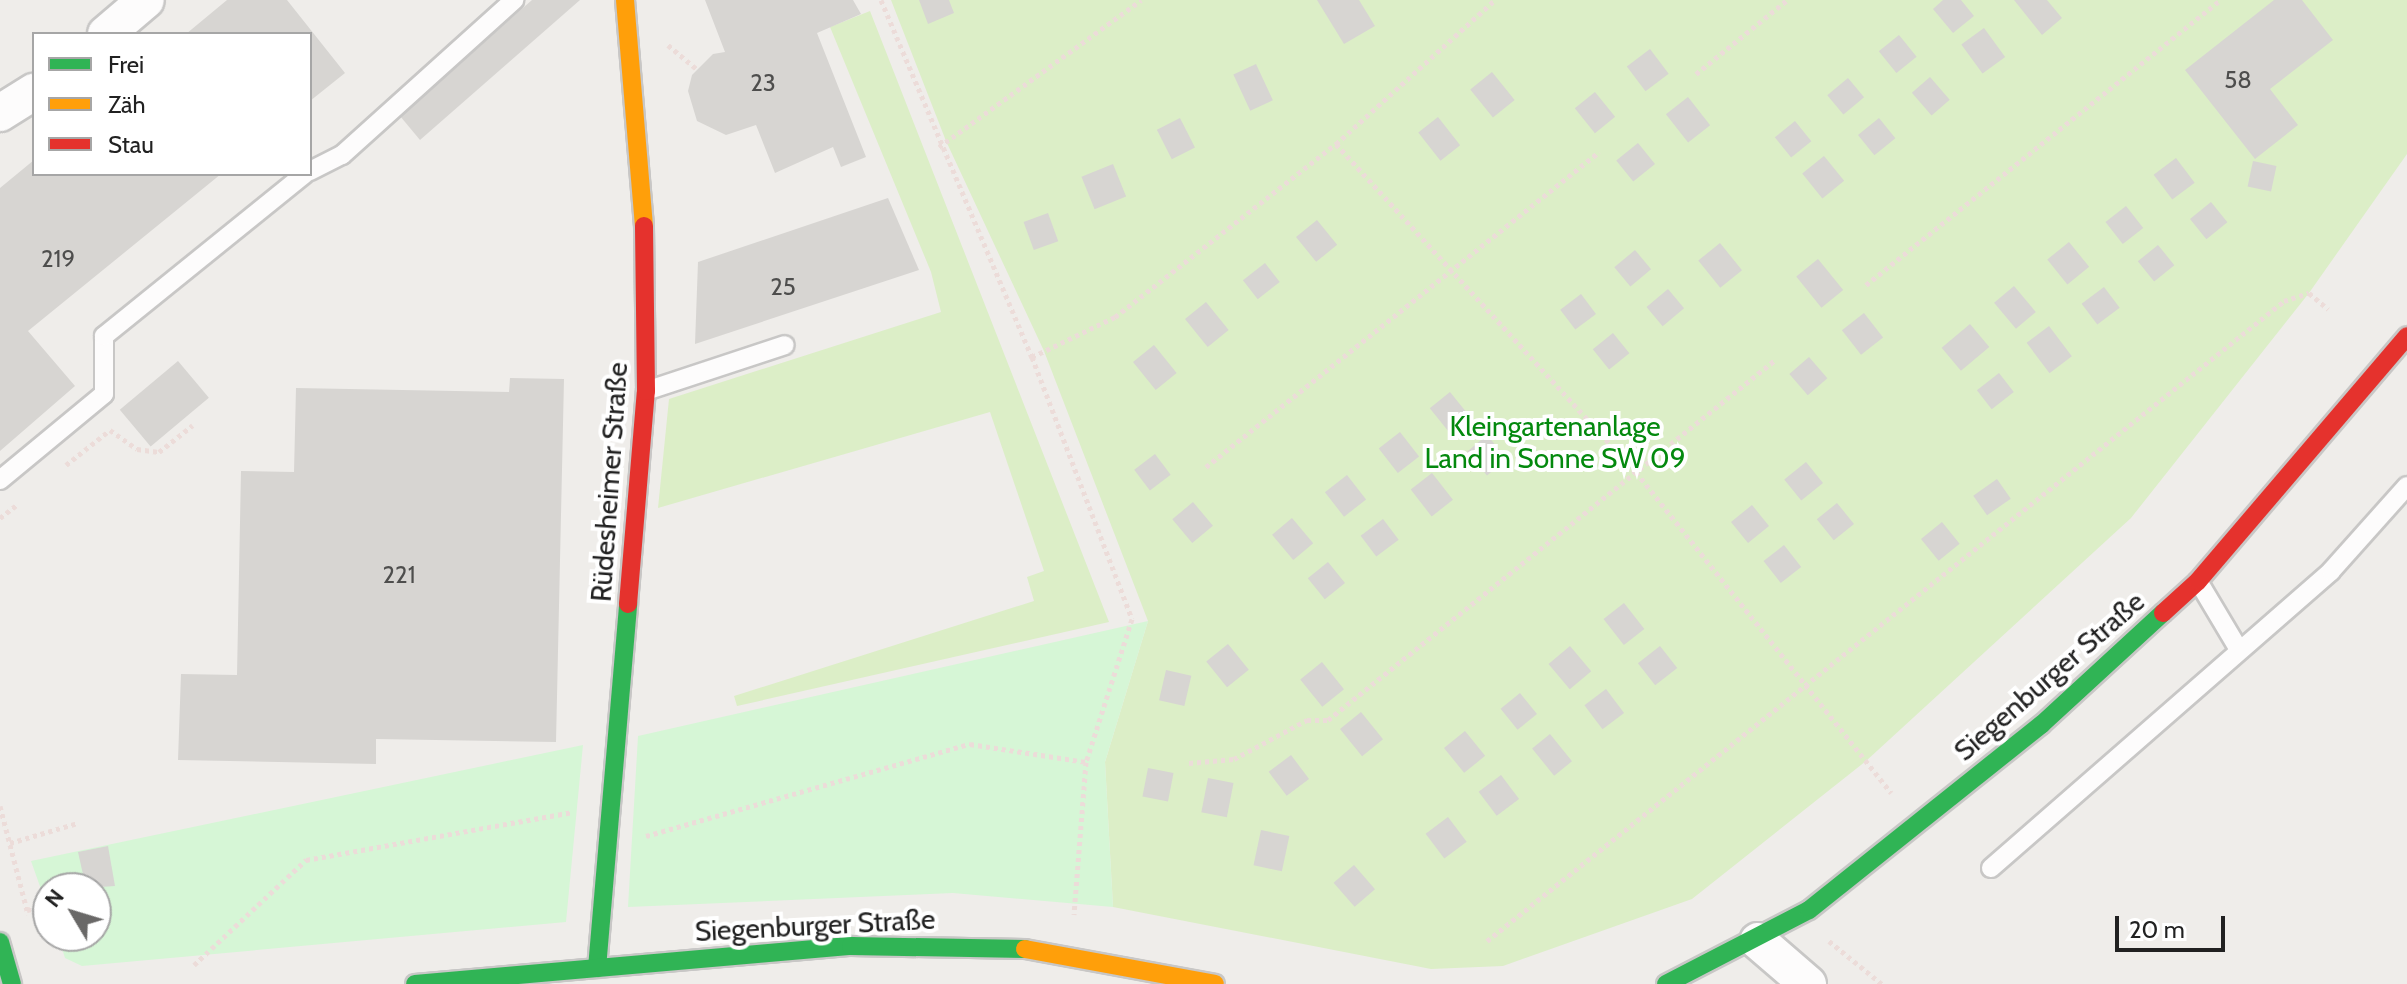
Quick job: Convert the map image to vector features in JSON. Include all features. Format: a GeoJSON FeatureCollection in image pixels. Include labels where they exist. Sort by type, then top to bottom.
{"type":"FeatureCollection","features":[{"type":"Feature","properties":{"kind":"street"},"geometry":{"type":"LineString","coordinates":[[108,32],[146,0]]}},
{"type":"Feature","properties":{"kind":"street","name":"Rüdesheimer Straße"},"geometry":{"type":"LineString","coordinates":[[597,968],[646,391],[646,246],[625,0]]}},
{"type":"Feature","properties":{"kind":"street"},"geometry":{"type":"LineString","coordinates":[[0,113],[32,93]]}},
{"type":"Feature","properties":{"kind":"street","name":"Siegenburger Straße"},"geometry":{"type":"LineString","coordinates":[[1666,984],[1758,941],[1809,910],[2041,725],[2198,581],[2407,336]]}},
{"type":"Feature","properties":{"kind":"street"},"geometry":{"type":"LineString","coordinates":[[1758,941],[1808,984]]}},
{"type":"Feature","properties":{"kind":"street"},"geometry":{"type":"LineString","coordinates":[[0,942],[12,984]]}},
{"type":"Feature","properties":{"kind":"street","name":"Siegenburger Straße"},"geometry":{"type":"LineString","coordinates":[[415,984],[851,946],[983,945],[1071,954],[1215,984]]}},
{"type":"Feature","properties":{"kind":"lane"},"geometry":{"type":"LineString","coordinates":[[312,170],[342,155],[514,0]]}},
{"type":"Feature","properties":{"kind":"lane"},"geometry":{"type":"LineString","coordinates":[[0,480],[104,394],[104,336],[303,176]]}},
{"type":"Feature","properties":{"kind":"lane"},"geometry":{"type":"LineString","coordinates":[[646,391],[785,345]]}},
{"type":"Feature","properties":{"kind":"lane"},"geometry":{"type":"LineString","coordinates":[[1991,868],[2238,648],[2331,571],[2407,486]]}},
{"type":"Feature","properties":{"kind":"lane"},"geometry":{"type":"LineString","coordinates":[[2198,581],[2238,648]]}},
{"type":"Feature","properties":{"kind":"path"},"geometry":{"type":"LineString","coordinates":[[881,0],[939,147],[1032,357],[1132,619],[1086,762],[1071,954]]}},
{"type":"Feature","properties":{"kind":"path"},"geometry":{"type":"LineString","coordinates":[[939,147],[1141,0]]}},
{"type":"Feature","properties":{"kind":"path"},"geometry":{"type":"LineString","coordinates":[[1032,357],[1115,317],[1336,144],[1495,0]]}},
{"type":"Feature","properties":{"kind":"path"},"geometry":{"type":"LineString","coordinates":[[1696,74],[1787,0]]}},
{"type":"Feature","properties":{"kind":"path"},"geometry":{"type":"LineString","coordinates":[[1866,285],[2221,0]]}},
{"type":"Feature","properties":{"kind":"path"},"geometry":{"type":"LineString","coordinates":[[1336,144],[1636,472],[1866,761]]}},
{"type":"Feature","properties":{"kind":"path"},"geometry":{"type":"LineString","coordinates":[[1206,467],[1599,152]]}},
{"type":"Feature","properties":{"kind":"path"},"geometry":{"type":"LineString","coordinates":[[1487,941],[2284,301],[2309,293],[2328,309]]}},
{"type":"Feature","properties":{"kind":"path"},"geometry":{"type":"LineString","coordinates":[[1189,763],[1234,759],[1307,720],[1328,720],[1775,360]]}},
{"type":"Feature","properties":{"kind":"path"},"geometry":{"type":"LineString","coordinates":[[61,469],[110,430],[137,449],[159,452],[193,425]]}},
{"type":"Feature","properties":{"kind":"path"},"geometry":{"type":"LineString","coordinates":[[0,518],[24,499]]}},
{"type":"Feature","properties":{"kind":"path"},"geometry":{"type":"LineString","coordinates":[[608,847],[970,744],[1086,762]]}},
{"type":"Feature","properties":{"kind":"path"},"geometry":{"type":"LineString","coordinates":[[194,965],[306,860],[612,805]]}},
{"type":"Feature","properties":{"kind":"path"},"geometry":{"type":"LineString","coordinates":[[0,806],[32,929]]}},
{"type":"Feature","properties":{"kind":"path"},"geometry":{"type":"LineString","coordinates":[[10,843],[78,823]]}},
{"type":"Feature","properties":{"kind":"path"},"geometry":{"type":"LineString","coordinates":[[27,910],[32,909]]}},
{"type":"Feature","properties":{"kind":"path"},"geometry":{"type":"LineString","coordinates":[[1809,910],[1834,948],[1882,984]]}},
{"type":"Feature","properties":{"kind":"green space","name":"Kleingartenanlage Land in Sonne SW 09"},"geometry":{"type":"Polygon","coordinates":[[[891,0],[2407,0],[2407,154],[2309,293],[2131,518],[1866,761],[1692,899],[1503,966],[1431,969],[1113,907],[1105,762],[1148,621],[1044,351],[946,141],[891,0]]]}},
{"type":"Feature","properties":{"kind":"green space"},"geometry":{"type":"Polygon","coordinates":[[[870,11],[1109,622],[737,706],[734,696],[1034,601],[1027,577],[1044,571],[990,412],[658,508],[669,399],[941,312],[931,272],[830,27],[870,11]]]}},
{"type":"Feature","properties":{"kind":"green space"},"geometry":{"type":"Polygon","coordinates":[[[1148,621],[1105,762],[1113,907],[953,893],[628,907],[638,736],[1148,621]]]}},
{"type":"Feature","properties":{"kind":"green space"},"geometry":{"type":"Polygon","coordinates":[[[583,745],[566,922],[82,966],[65,958],[63,952],[112,952],[112,872],[35,872],[31,861],[583,745]]]}},
{"type":"Feature","properties":{"kind":"building"},"geometry":{"type":"Polygon","coordinates":[[[227,0],[287,0],[345,73],[312,99],[312,32],[188,32],[227,0]]]}},
{"type":"Feature","properties":{"kind":"building"},"geometry":{"type":"Polygon","coordinates":[[[532,0],[580,0],[420,140],[400,116],[532,0]]]}},
{"type":"Feature","properties":{"kind":"building"},"geometry":{"type":"Polygon","coordinates":[[[705,0],[853,0],[861,14],[817,33],[866,157],[841,167],[833,147],[775,173],[756,125],[726,135],[697,121],[688,91],[692,75],[713,54],[725,52],[705,0]]]}},
{"type":"Feature","properties":{"kind":"building"},"geometry":{"type":"Polygon","coordinates":[[[919,0],[949,0],[954,13],[928,24],[919,0]]]}},
{"type":"Feature","properties":{"kind":"building"},"geometry":{"type":"Polygon","coordinates":[[[1317,0],[1359,0],[1375,26],[1344,44],[1317,0]]]}},
{"type":"Feature","properties":{"kind":"building"},"geometry":{"type":"Polygon","coordinates":[[[1943,0],[1961,0],[1974,16],[1953,33],[1933,9],[1943,0]]]}},
{"type":"Feature","properties":{"kind":"building"},"geometry":{"type":"Polygon","coordinates":[[[2014,0],[2047,0],[2062,18],[2042,35],[2014,0]]]}},
{"type":"Feature","properties":{"kind":"building"},"geometry":{"type":"Polygon","coordinates":[[[2274,0],[2302,0],[2333,40],[2270,89],[2298,125],[2255,159],[2185,70],[2274,0]]]}},
{"type":"Feature","properties":{"kind":"building"},"geometry":{"type":"Polygon","coordinates":[[[1984,28],[2005,57],[1983,74],[1961,44],[1984,28]]]}},
{"type":"Feature","properties":{"kind":"building"},"geometry":{"type":"Polygon","coordinates":[[[1899,35],[1917,57],[1896,73],[1879,51],[1899,35]]]}},
{"type":"Feature","properties":{"kind":"building"},"geometry":{"type":"Polygon","coordinates":[[[1650,49],[1669,74],[1645,91],[1627,66],[1650,49]]]}},
{"type":"Feature","properties":{"kind":"building"},"geometry":{"type":"Polygon","coordinates":[[[1256,64],[1273,100],[1250,111],[1233,75],[1256,64]]]}},
{"type":"Feature","properties":{"kind":"building"},"geometry":{"type":"Polygon","coordinates":[[[1492,72],[1515,100],[1493,118],[1470,90],[1492,72]]]}},
{"type":"Feature","properties":{"kind":"building"},"geometry":{"type":"Polygon","coordinates":[[[1930,77],[1950,100],[1932,115],[1912,93],[1930,77]]]}},
{"type":"Feature","properties":{"kind":"building"},"geometry":{"type":"Polygon","coordinates":[[[1848,78],[1864,97],[1843,115],[1827,95],[1848,78]]]}},
{"type":"Feature","properties":{"kind":"building"},"geometry":{"type":"Polygon","coordinates":[[[1595,92],[1615,117],[1595,133],[1575,108],[1595,92]]]}},
{"type":"Feature","properties":{"kind":"building"},"geometry":{"type":"Polygon","coordinates":[[[1688,97],[1710,125],[1688,143],[1666,114],[1688,97]]]}},
{"type":"Feature","properties":{"kind":"building"},"geometry":{"type":"Polygon","coordinates":[[[1438,117],[1460,145],[1440,161],[1418,132],[1438,117]]]}},
{"type":"Feature","properties":{"kind":"building"},"geometry":{"type":"Polygon","coordinates":[[[1180,118],[1195,147],[1172,159],[1157,130],[1180,118]]]}},
{"type":"Feature","properties":{"kind":"building"},"geometry":{"type":"Polygon","coordinates":[[[1879,118],[1895,138],[1874,155],[1858,135],[1879,118]]]}},
{"type":"Feature","properties":{"kind":"building"},"geometry":{"type":"Polygon","coordinates":[[[1795,121],[1811,141],[1791,158],[1775,137],[1795,121]]]}},
{"type":"Feature","properties":{"kind":"building"},"geometry":{"type":"Polygon","coordinates":[[[1638,143],[1655,164],[1633,182],[1616,161],[1638,143]]]}},
{"type":"Feature","properties":{"kind":"building"},"geometry":{"type":"Polygon","coordinates":[[[1824,156],[1844,181],[1822,198],[1802,174],[1824,156]]]}},
{"type":"Feature","properties":{"kind":"building"},"geometry":{"type":"Polygon","coordinates":[[[2176,158],[2195,183],[2172,200],[2154,175],[2176,158]]]}},
{"type":"Feature","properties":{"kind":"building"},"geometry":{"type":"Polygon","coordinates":[[[2253,161],[2276,166],[2271,191],[2248,186],[2253,161]]]}},
{"type":"Feature","properties":{"kind":"building"},"geometry":{"type":"Polygon","coordinates":[[[32,162],[32,176],[219,176],[28,331],[75,386],[0,451],[0,188],[32,162]]]}},
{"type":"Feature","properties":{"kind":"building"},"geometry":{"type":"Polygon","coordinates":[[[1113,164],[1126,196],[1095,209],[1081,177],[1113,164]]]}},
{"type":"Feature","properties":{"kind":"building"},"geometry":{"type":"Polygon","coordinates":[[[888,198],[919,270],[695,344],[698,262],[888,198]]]}},
{"type":"Feature","properties":{"kind":"building"},"geometry":{"type":"Polygon","coordinates":[[[2211,202],[2227,222],[2206,239],[2190,219],[2211,202]]]}},
{"type":"Feature","properties":{"kind":"building"},"geometry":{"type":"Polygon","coordinates":[[[2126,206],[2143,228],[2123,244],[2106,222],[2126,206]]]}},
{"type":"Feature","properties":{"kind":"building"},"geometry":{"type":"Polygon","coordinates":[[[1048,213],[1058,241],[1034,250],[1024,222],[1048,213]]]}},
{"type":"Feature","properties":{"kind":"building"},"geometry":{"type":"Polygon","coordinates":[[[1317,220],[1337,245],[1316,262],[1296,237],[1317,220]]]}},
{"type":"Feature","properties":{"kind":"building"},"geometry":{"type":"Polygon","coordinates":[[[2069,242],[2089,267],[2067,284],[2047,260],[2069,242]]]}},
{"type":"Feature","properties":{"kind":"building"},"geometry":{"type":"Polygon","coordinates":[[[1720,243],[1742,270],[1720,288],[1698,261],[1720,243]]]}},
{"type":"Feature","properties":{"kind":"building"},"geometry":{"type":"Polygon","coordinates":[[[2158,245],[2174,265],[2154,282],[2138,261],[2158,245]]]}},
{"type":"Feature","properties":{"kind":"building"},"geometry":{"type":"Polygon","coordinates":[[[1635,250],[1651,269],[1630,287],[1614,267],[1635,250]]]}},
{"type":"Feature","properties":{"kind":"building"},"geometry":{"type":"Polygon","coordinates":[[[1818,259],[1843,290],[1821,308],[1796,277],[1818,259]]]}},
{"type":"Feature","properties":{"kind":"building"},"geometry":{"type":"Polygon","coordinates":[[[1265,263],[1280,282],[1258,299],[1243,280],[1265,263]]]}},
{"type":"Feature","properties":{"kind":"building"},"geometry":{"type":"Polygon","coordinates":[[[2014,286],[2036,312],[2016,329],[1994,303],[2014,286]]]}},
{"type":"Feature","properties":{"kind":"building"},"geometry":{"type":"Polygon","coordinates":[[[2104,287],[2120,308],[2097,325],[2082,304],[2104,287]]]}},
{"type":"Feature","properties":{"kind":"building"},"geometry":{"type":"Polygon","coordinates":[[[1668,289],[1684,308],[1663,326],[1647,307],[1668,289]]]}},
{"type":"Feature","properties":{"kind":"building"},"geometry":{"type":"Polygon","coordinates":[[[1581,294],[1596,314],[1575,330],[1560,310],[1581,294]]]}},
{"type":"Feature","properties":{"kind":"building"},"geometry":{"type":"Polygon","coordinates":[[[1206,302],[1229,330],[1208,347],[1185,319],[1206,302]]]}},
{"type":"Feature","properties":{"kind":"building"},"geometry":{"type":"Polygon","coordinates":[[[1864,313],[1883,337],[1861,355],[1842,330],[1864,313]]]}},
{"type":"Feature","properties":{"kind":"building"},"geometry":{"type":"Polygon","coordinates":[[[1970,324],[1989,347],[1961,371],[1942,348],[1970,324]]]}},
{"type":"Feature","properties":{"kind":"building"},"geometry":{"type":"Polygon","coordinates":[[[2049,326],[2072,356],[2050,373],[2027,343],[2049,326]]]}},
{"type":"Feature","properties":{"kind":"building"},"geometry":{"type":"Polygon","coordinates":[[[1613,333],[1629,353],[1609,370],[1593,349],[1613,333]]]}},
{"type":"Feature","properties":{"kind":"building"},"geometry":{"type":"Polygon","coordinates":[[[1154,345],[1177,373],[1156,390],[1133,362],[1154,345]]]}},
{"type":"Feature","properties":{"kind":"building"},"geometry":{"type":"Polygon","coordinates":[[[1809,357],[1827,378],[1808,395],[1789,374],[1809,357]]]}},
{"type":"Feature","properties":{"kind":"building"},"geometry":{"type":"Polygon","coordinates":[[[178,361],[209,398],[151,447],[120,410],[178,361]]]}},
{"type":"Feature","properties":{"kind":"building"},"geometry":{"type":"Polygon","coordinates":[[[1999,373],[2014,392],[1992,409],[1977,390],[1999,373]]]}},
{"type":"Feature","properties":{"kind":"building"},"geometry":{"type":"Polygon","coordinates":[[[510,378],[564,379],[556,742],[376,739],[376,764],[178,760],[181,674],[237,675],[241,471],[294,472],[296,388],[509,392],[510,378]]]}},
{"type":"Feature","properties":{"kind":"building"},"geometry":{"type":"Polygon","coordinates":[[[1450,392],[1472,419],[1452,436],[1430,408],[1450,392]]]}},
{"type":"Feature","properties":{"kind":"building"},"geometry":{"type":"Polygon","coordinates":[[[1400,432],[1419,456],[1398,473],[1379,449],[1400,432]]]}},
{"type":"Feature","properties":{"kind":"building"},"geometry":{"type":"Polygon","coordinates":[[[1487,435],[1507,459],[1487,475],[1467,452],[1487,435]]]}},
{"type":"Feature","properties":{"kind":"building"},"geometry":{"type":"Polygon","coordinates":[[[1155,454],[1171,475],[1150,490],[1134,470],[1155,454]]]}},
{"type":"Feature","properties":{"kind":"building"},"geometry":{"type":"Polygon","coordinates":[[[1806,462],[1823,483],[1801,501],[1784,480],[1806,462]]]}},
{"type":"Feature","properties":{"kind":"building"},"geometry":{"type":"Polygon","coordinates":[[[1432,473],[1453,500],[1432,516],[1411,490],[1432,473]]]}},
{"type":"Feature","properties":{"kind":"building"},"geometry":{"type":"Polygon","coordinates":[[[1347,475],[1366,499],[1344,517],[1325,492],[1347,475]]]}},
{"type":"Feature","properties":{"kind":"building"},"geometry":{"type":"Polygon","coordinates":[[[1997,479],[2011,499],[1987,515],[1973,496],[1997,479]]]}},
{"type":"Feature","properties":{"kind":"building"},"geometry":{"type":"Polygon","coordinates":[[[1193,502],[1213,526],[1192,543],[1172,519],[1193,502]]]}},
{"type":"Feature","properties":{"kind":"building"},"geometry":{"type":"Polygon","coordinates":[[[1837,503],[1854,524],[1834,540],[1817,519],[1837,503]]]}},
{"type":"Feature","properties":{"kind":"building"},"geometry":{"type":"Polygon","coordinates":[[[1752,505],[1769,526],[1748,543],[1731,522],[1752,505]]]}},
{"type":"Feature","properties":{"kind":"building"},"geometry":{"type":"Polygon","coordinates":[[[1292,518],[1313,543],[1293,560],[1272,535],[1292,518]]]}},
{"type":"Feature","properties":{"kind":"building"},"geometry":{"type":"Polygon","coordinates":[[[1383,519],[1399,540],[1376,557],[1361,536],[1383,519]]]}},
{"type":"Feature","properties":{"kind":"building"},"geometry":{"type":"Polygon","coordinates":[[[1942,522],[1960,544],[1939,561],[1921,539],[1942,522]]]}},
{"type":"Feature","properties":{"kind":"building"},"geometry":{"type":"Polygon","coordinates":[[[1784,545],[1801,567],[1781,583],[1764,561],[1784,545]]]}},
{"type":"Feature","properties":{"kind":"building"},"geometry":{"type":"Polygon","coordinates":[[[1328,562],[1345,583],[1325,599],[1308,578],[1328,562]]]}},
{"type":"Feature","properties":{"kind":"building"},"geometry":{"type":"Polygon","coordinates":[[[1624,603],[1644,629],[1624,645],[1604,619],[1624,603]]]}},
{"type":"Feature","properties":{"kind":"building"},"geometry":{"type":"Polygon","coordinates":[[[1228,644],[1249,670],[1227,687],[1206,662],[1228,644]]]}},
{"type":"Feature","properties":{"kind":"building"},"geometry":{"type":"Polygon","coordinates":[[[1570,646],[1591,671],[1570,689],[1549,664],[1570,646]]]}},
{"type":"Feature","properties":{"kind":"building"},"geometry":{"type":"Polygon","coordinates":[[[1660,646],[1677,668],[1655,685],[1638,663],[1660,646]]]}},
{"type":"Feature","properties":{"kind":"building"},"geometry":{"type":"Polygon","coordinates":[[[1322,662],[1344,689],[1322,707],[1300,680],[1322,662]]]}},
{"type":"Feature","properties":{"kind":"building"},"geometry":{"type":"Polygon","coordinates":[[[1166,670],[1191,676],[1184,706],[1159,700],[1166,670]]]}},
{"type":"Feature","properties":{"kind":"building"},"geometry":{"type":"Polygon","coordinates":[[[1606,689],[1624,713],[1602,729],[1584,705],[1606,689]]]}},
{"type":"Feature","properties":{"kind":"building"},"geometry":{"type":"Polygon","coordinates":[[[1520,693],[1537,714],[1518,730],[1501,709],[1520,693]]]}},
{"type":"Feature","properties":{"kind":"building"},"geometry":{"type":"Polygon","coordinates":[[[1361,712],[1383,739],[1362,756],[1340,729],[1361,712]]]}},
{"type":"Feature","properties":{"kind":"building"},"geometry":{"type":"Polygon","coordinates":[[[1465,731],[1485,756],[1464,773],[1444,748],[1465,731]]]}},
{"type":"Feature","properties":{"kind":"building"},"geometry":{"type":"Polygon","coordinates":[[[1550,734],[1572,761],[1554,776],[1532,748],[1550,734]]]}},
{"type":"Feature","properties":{"kind":"building"},"geometry":{"type":"Polygon","coordinates":[[[1291,755],[1309,779],[1287,796],[1269,772],[1291,755]]]}},
{"type":"Feature","properties":{"kind":"building"},"geometry":{"type":"Polygon","coordinates":[[[1148,768],[1174,773],[1168,801],[1142,796],[1148,768]]]}},
{"type":"Feature","properties":{"kind":"building"},"geometry":{"type":"Polygon","coordinates":[[[1501,775],[1519,799],[1497,816],[1479,792],[1501,775]]]}},
{"type":"Feature","properties":{"kind":"building"},"geometry":{"type":"Polygon","coordinates":[[[1208,778],[1234,783],[1227,817],[1201,812],[1208,778]]]}},
{"type":"Feature","properties":{"kind":"building"},"geometry":{"type":"Polygon","coordinates":[[[1448,817],[1467,842],[1444,859],[1426,834],[1448,817]]]}},
{"type":"Feature","properties":{"kind":"building"},"geometry":{"type":"Polygon","coordinates":[[[1261,830],[1289,836],[1282,871],[1254,865],[1261,830]]]}},
{"type":"Feature","properties":{"kind":"building"},"geometry":{"type":"Polygon","coordinates":[[[108,846],[115,886],[112,886],[112,872],[82,872],[78,852],[108,846]]]}},
{"type":"Feature","properties":{"kind":"building"},"geometry":{"type":"Polygon","coordinates":[[[1354,865],[1375,889],[1355,907],[1334,883],[1354,865]]]}},
{"type":"Feature","properties":{"kind":"traffic: fast"},"geometry":{"type":"LineString","coordinates":[[597,968],[628,604]]}},
{"type":"Feature","properties":{"kind":"traffic: fast"},"geometry":{"type":"LineString","coordinates":[[1666,984],[1809,910],[2041,725],[2163,613]]}},
{"type":"Feature","properties":{"kind":"traffic: fast"},"geometry":{"type":"LineString","coordinates":[[0,942],[12,984]]}},
{"type":"Feature","properties":{"kind":"traffic: fast"},"geometry":{"type":"LineString","coordinates":[[415,984],[851,946],[1025,949]]}},
{"type":"Feature","properties":{"kind":"traffic: slow"},"geometry":{"type":"LineString","coordinates":[[625,0],[644,226]]}},
{"type":"Feature","properties":{"kind":"traffic: slow"},"geometry":{"type":"LineString","coordinates":[[1025,949],[1215,984]]}},
{"type":"Feature","properties":{"kind":"traffic: jam"},"geometry":{"type":"LineString","coordinates":[[628,604],[646,391],[644,226]]}},
{"type":"Feature","properties":{"kind":"traffic: jam"},"geometry":{"type":"LineString","coordinates":[[2163,613],[2198,581],[2407,336]]}}]}
